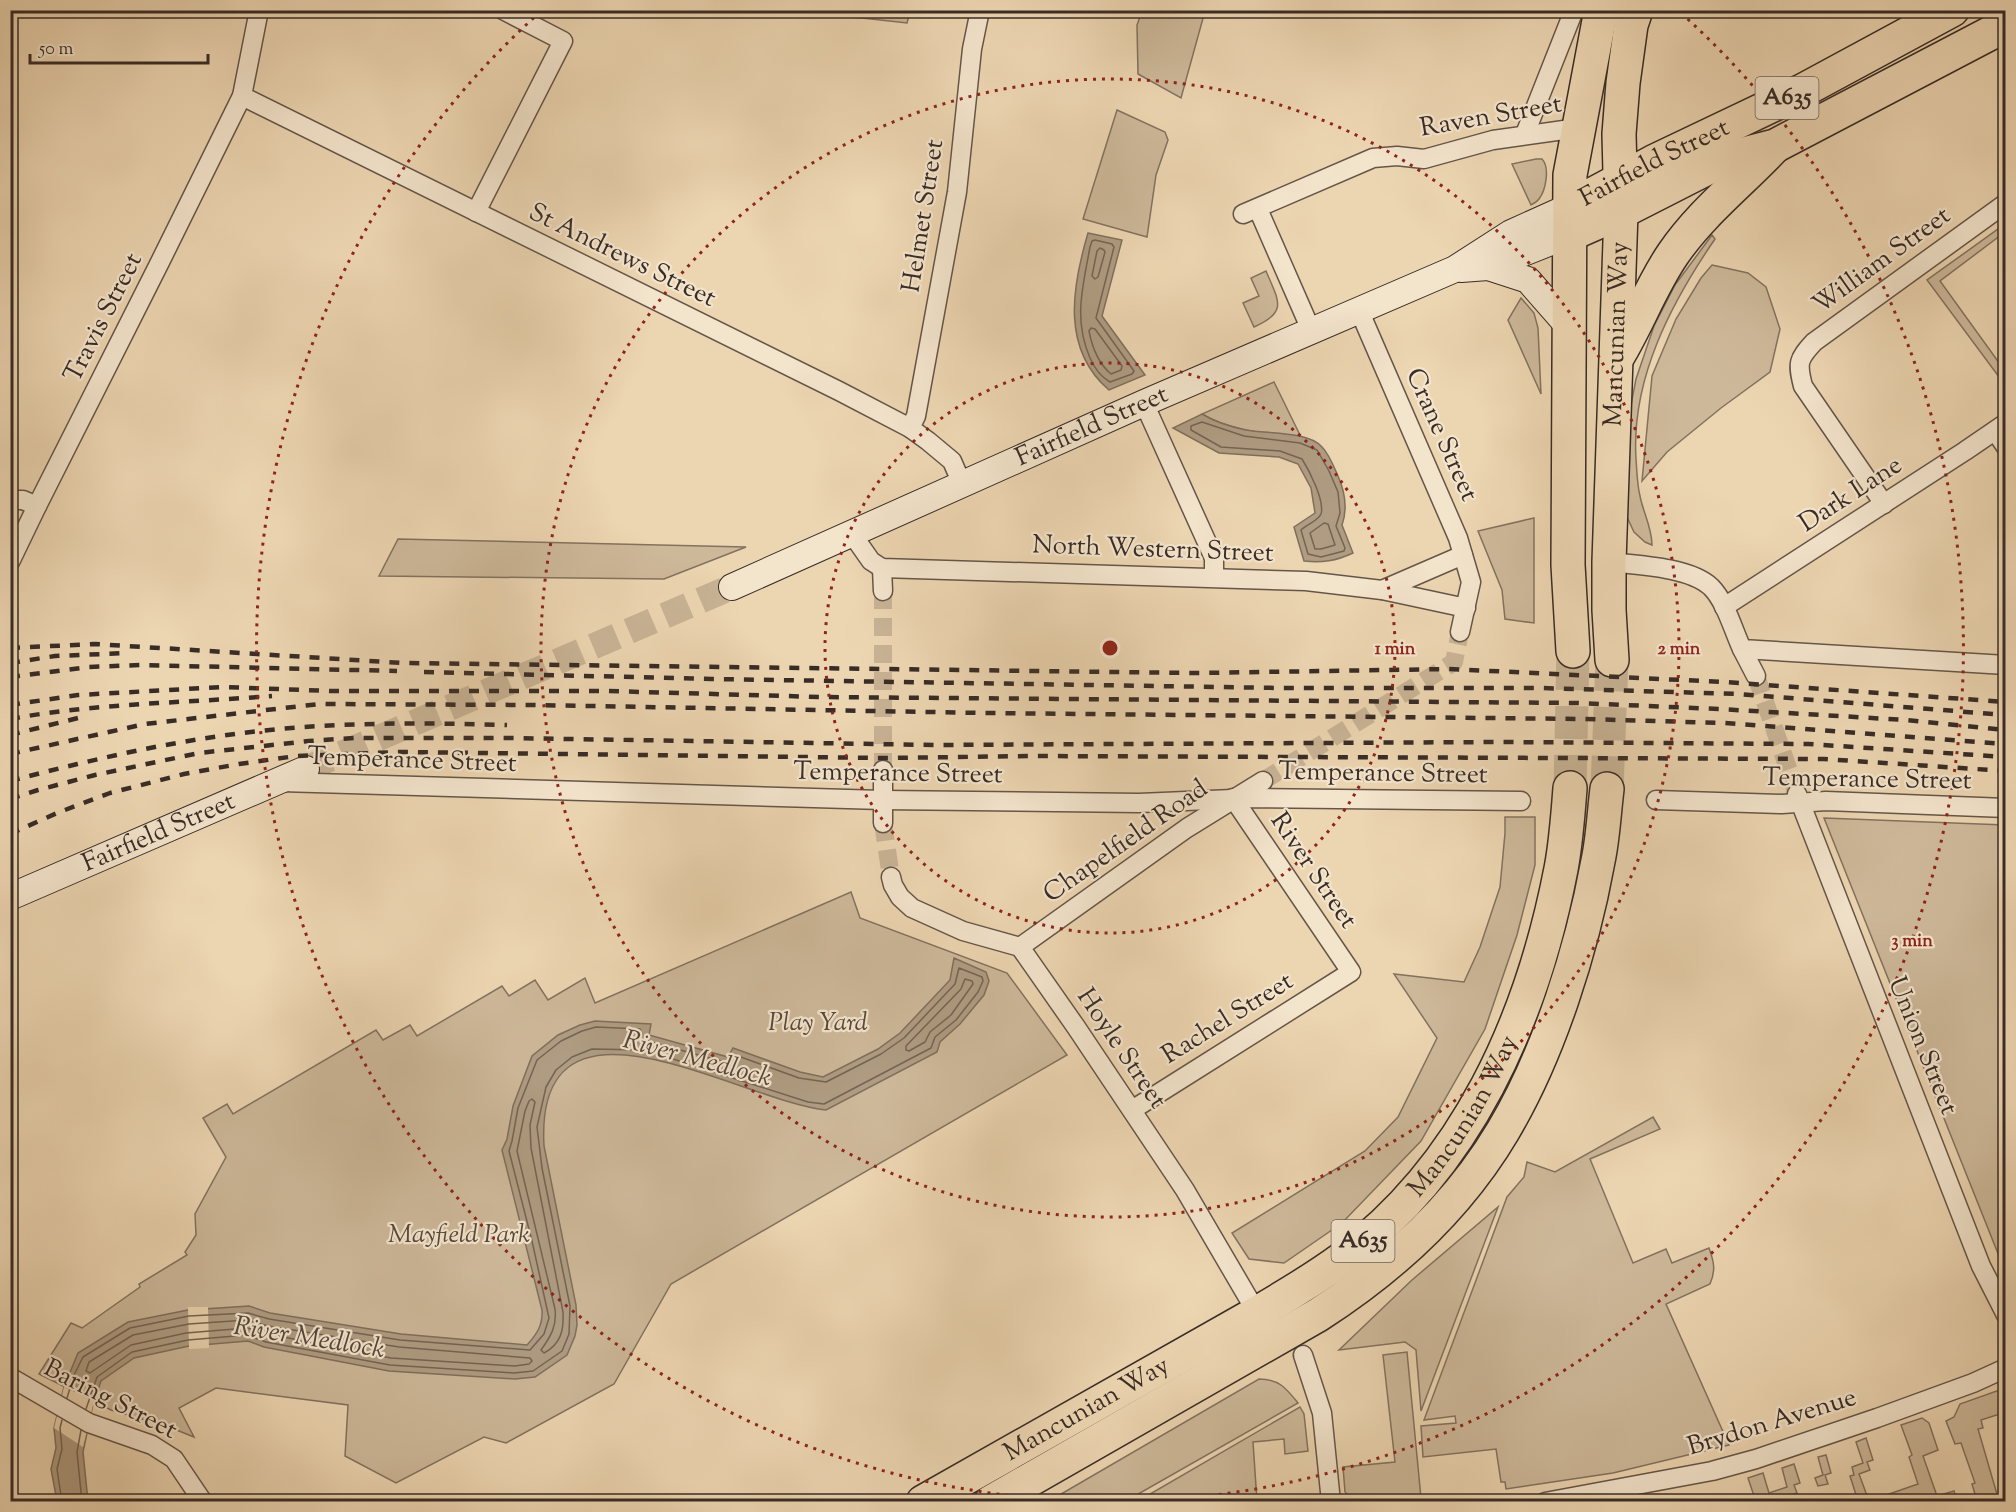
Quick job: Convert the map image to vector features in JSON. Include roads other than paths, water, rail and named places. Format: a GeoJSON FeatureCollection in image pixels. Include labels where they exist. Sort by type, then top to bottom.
{"type":"FeatureCollection","features":[{"type":"Feature","properties":{"kind":"highway","name":"Mancunian Way"},"geometry":{"type":"LineString","coordinates":[[1573,651],[1568,566],[1570,175],[1601,10]]}},
{"type":"Feature","properties":{"kind":"highway","name":"Mancunian Way"},"geometry":{"type":"LineString","coordinates":[[1612,660],[1609,562],[1614,362],[1621,212],[1619,134],[1623,82],[1631,25],[1636,10]]}},
{"type":"Feature","properties":{"kind":"highway","name":"Fairfield Street"},"geometry":{"type":"LineString","coordinates":[[1571,220],[1619,180],[1802,92],[1952,10]]}},
{"type":"Feature","properties":{"kind":"highway","name":"Fairfield Street"},"geometry":{"type":"LineString","coordinates":[[1571,220],[1621,212],[1725,159],[1776,146],[2006,25]]}},
{"type":"Feature","properties":{"kind":"highway","name":"Fairfield Street"},"geometry":{"type":"LineString","coordinates":[[1614,362],[1672,254],[1719,198],[1748,174],[1776,146]]}},
{"type":"Feature","properties":{"kind":"highway","name":"Mancunian Way"},"geometry":{"type":"LineString","coordinates":[[924,1502],[1257,1313],[1342,1259],[1371,1235],[1432,1171],[1472,1116],[1507,1049],[1544,942],[1562,868],[1570,788]]}},
{"type":"Feature","properties":{"kind":"highway","name":"Mancunian Way"},"geometry":{"type":"LineString","coordinates":[[991,1502],[1308,1321],[1354,1292],[1414,1240],[1455,1198],[1503,1131],[1533,1072],[1555,1019],[1588,913],[1599,859],[1607,789]]}},
{"type":"Feature","properties":{"kind":"main road","name":"Fairfield Street"},"geometry":{"type":"LineString","coordinates":[[1455,269],[1488,267],[1571,220]]}},
{"type":"Feature","properties":{"kind":"main road","name":"Fairfield Street"},"geometry":{"type":"LineString","coordinates":[[732,587],[1144,403],[1455,269],[1511,233],[1571,220]]}},
{"type":"Feature","properties":{"kind":"main road"},"geometry":{"type":"LineString","coordinates":[[1488,267],[1528,280],[1570,328]]}},
{"type":"Feature","properties":{"kind":"main road","name":"Fairfield Street"},"geometry":{"type":"LineString","coordinates":[[10,897],[306,769]]}},
{"type":"Feature","properties":{"kind":"street","name":"Travis Street"},"geometry":{"type":"LineString","coordinates":[[10,562],[242,96],[259,10]]}},
{"type":"Feature","properties":{"kind":"street"},"geometry":{"type":"LineString","coordinates":[[476,212],[563,41],[503,10]]}},
{"type":"Feature","properties":{"kind":"street","name":"Helmet Street"},"geometry":{"type":"LineString","coordinates":[[909,428],[916,416],[957,192],[972,49],[980,10]]}},
{"type":"Feature","properties":{"kind":"street"},"geometry":{"type":"LineString","coordinates":[[1525,134],[1574,10]]}},
{"type":"Feature","properties":{"kind":"street","name":"St Andrews Street"},"geometry":{"type":"LineString","coordinates":[[242,96],[839,391],[909,428],[952,461],[962,484]]}},
{"type":"Feature","properties":{"kind":"street","name":"Raven Street"},"geometry":{"type":"LineString","coordinates":[[1311,330],[1250,211],[1373,158],[1424,159],[1493,140],[1578,128]]}},
{"type":"Feature","properties":{"kind":"street","name":"William Street"},"geometry":{"type":"LineString","coordinates":[[1884,504],[1803,386],[1798,368],[1801,355],[1814,342],[2006,203]]}},
{"type":"Feature","properties":{"kind":"street","name":"Crane Street"},"geometry":{"type":"LineString","coordinates":[[1359,310],[1458,538],[1471,582],[1466,608]]}},
{"type":"Feature","properties":{"kind":"street"},"geometry":{"type":"LineString","coordinates":[[1144,403],[1214,558],[1214,577]]}},
{"type":"Feature","properties":{"kind":"street"},"geometry":{"type":"LineString","coordinates":[[2000,427],[2006,447]]}},
{"type":"Feature","properties":{"kind":"street","name":"Dark Lane"},"geometry":{"type":"LineString","coordinates":[[1724,607],[2000,427]]}},
{"type":"Feature","properties":{"kind":"street"},"geometry":{"type":"LineString","coordinates":[[10,500],[22,500],[37,506]]}},
{"type":"Feature","properties":{"kind":"street"},"geometry":{"type":"LineString","coordinates":[[852,534],[871,561],[882,568],[883,591]]}},
{"type":"Feature","properties":{"kind":"street"},"geometry":{"type":"LineString","coordinates":[[1382,590],[1463,555]]}},
{"type":"Feature","properties":{"kind":"street"},"geometry":{"type":"LineString","coordinates":[[1609,562],[1640,565],[1699,579],[1712,588],[1724,607],[1756,676]]}},
{"type":"Feature","properties":{"kind":"street","name":"North Western Street"},"geometry":{"type":"LineString","coordinates":[[882,568],[1306,581],[1382,590],[1466,608]]}},
{"type":"Feature","properties":{"kind":"street"},"geometry":{"type":"LineString","coordinates":[[1460,632],[1466,608]]}},
{"type":"Feature","properties":{"kind":"street"},"geometry":{"type":"LineString","coordinates":[[1742,649],[2006,665]]}},
{"type":"Feature","properties":{"kind":"street"},"geometry":{"type":"LineString","coordinates":[[883,823],[884,770]]}},
{"type":"Feature","properties":{"kind":"street","name":"Chapelfield Road"},"geometry":{"type":"LineString","coordinates":[[1020,947],[1187,828],[1263,781]]}},
{"type":"Feature","properties":{"kind":"street","name":"Temperance Street"},"geometry":{"type":"LineString","coordinates":[[273,782],[882,800],[1139,803],[1233,798],[1521,801]]}},
{"type":"Feature","properties":{"kind":"street","name":"River Street"},"geometry":{"type":"LineString","coordinates":[[1233,798],[1351,972]]}},
{"type":"Feature","properties":{"kind":"street","name":"Temperance Street"},"geometry":{"type":"LineString","coordinates":[[1656,800],[1782,804],[1799,798],[2006,808]]}},
{"type":"Feature","properties":{"kind":"street","name":"Union Street"},"geometry":{"type":"LineString","coordinates":[[1799,798],[1977,1255],[2006,1315]]}},
{"type":"Feature","properties":{"kind":"street"},"geometry":{"type":"LineString","coordinates":[[891,877],[900,897],[912,908],[963,931],[1020,947]]}},
{"type":"Feature","properties":{"kind":"street","name":"Hoyle Street"},"geometry":{"type":"LineString","coordinates":[[1020,947],[1185,1190],[1257,1313]]}},
{"type":"Feature","properties":{"kind":"street","name":"Rachel Street"},"geometry":{"type":"LineString","coordinates":[[1132,1110],[1351,972]]}},
{"type":"Feature","properties":{"kind":"street"},"geometry":{"type":"LineString","coordinates":[[1304,1355],[1322,1413],[1331,1502]]}},
{"type":"Feature","properties":{"kind":"street","name":"Brydon Avenue"},"geometry":{"type":"LineString","coordinates":[[1545,1502],[1712,1471],[1876,1419],[1973,1383],[2006,1368]]}},
{"type":"Feature","properties":{"kind":"street","name":"Baring Street"},"geometry":{"type":"LineString","coordinates":[[10,1377],[89,1423],[152,1445],[174,1459],[203,1502]]}},
{"type":"Feature","properties":{"kind":"water"},"geometry":{"type":"Polygon","coordinates":[[[1088,233],[1122,240],[1102,316],[1145,375],[1109,390],[1094,374],[1083,356],[1074,316],[1078,275],[1088,233]]]}},
{"type":"Feature","properties":{"kind":"water"},"geometry":{"type":"Polygon","coordinates":[[[1202,414],[1241,429],[1307,438],[1322,447],[1331,461],[1342,488],[1345,506],[1342,525],[1353,553],[1329,561],[1304,561],[1294,527],[1315,513],[1311,488],[1298,464],[1279,457],[1219,453],[1173,428],[1202,414]]]}},
{"type":"Feature","properties":{"kind":"water","name":"River Medlock"},"geometry":{"type":"Polygon","coordinates":[[[954,958],[986,972],[989,981],[984,995],[960,1024],[940,1042],[937,1052],[826,1110],[789,1102],[697,1071],[650,1059],[607,1055],[572,1065],[550,1093],[544,1146],[576,1305],[577,1325],[567,1355],[535,1377],[515,1379],[389,1371],[264,1347],[248,1341],[189,1346],[134,1358],[101,1381],[93,1404],[83,1452],[88,1501],[57,1501],[51,1469],[56,1448],[54,1428],[64,1387],[78,1353],[128,1322],[188,1310],[249,1306],[270,1313],[401,1334],[527,1345],[539,1329],[542,1310],[502,1150],[507,1139],[513,1106],[532,1056],[558,1035],[595,1021],[651,1024],[649,1035],[728,1057],[733,1048],[800,1072],[823,1077],[878,1049],[900,1033],[950,980],[954,958]]]}},
{"type":"Feature","properties":{"kind":"tunnel"},"geometry":{"type":"LineString","coordinates":[[306,769],[732,587]]}},
{"type":"Feature","properties":{"kind":"tunnel"},"geometry":{"type":"LineString","coordinates":[[883,591],[883,770]]}},
{"type":"Feature","properties":{"kind":"tunnel"},"geometry":{"type":"LineString","coordinates":[[1263,781],[1454,662],[1460,632]]}},
{"type":"Feature","properties":{"kind":"tunnel"},"geometry":{"type":"LineString","coordinates":[[1570,788],[1573,651]]}},
{"type":"Feature","properties":{"kind":"tunnel"},"geometry":{"type":"LineString","coordinates":[[1607,789],[1612,660]]}},
{"type":"Feature","properties":{"kind":"tunnel"},"geometry":{"type":"LineString","coordinates":[[1756,676],[1797,794]]}},
{"type":"Feature","properties":{"kind":"tunnel"},"geometry":{"type":"LineString","coordinates":[[883,823],[891,877]]}},
{"type":"Feature","properties":{"kind":"railway"},"geometry":{"type":"LineString","coordinates":[[10,648],[95,644],[403,663],[1198,673],[1449,669],[1724,682],[2006,702]]}},
{"type":"Feature","properties":{"kind":"railway"},"geometry":{"type":"LineString","coordinates":[[10,663],[55,656],[127,653]]}},
{"type":"Feature","properties":{"kind":"railway"},"geometry":{"type":"LineString","coordinates":[[10,677],[89,667],[140,665],[397,671]]}},
{"type":"Feature","properties":{"kind":"railway"},"geometry":{"type":"LineString","coordinates":[[424,672],[1281,688],[1541,688],[1738,694],[2006,715]]}},
{"type":"Feature","properties":{"kind":"railway"},"geometry":{"type":"LineString","coordinates":[[10,705],[78,695],[223,687],[332,691],[608,691],[820,697],[1577,703],[1906,720],[2006,730]]}},
{"type":"Feature","properties":{"kind":"railway"},"geometry":{"type":"LineString","coordinates":[[10,719],[108,707],[272,696]]}},
{"type":"Feature","properties":{"kind":"railway"},"geometry":{"type":"LineString","coordinates":[[10,754],[145,724],[319,704],[1584,719],[1725,723],[2006,744]]}},
{"type":"Feature","properties":{"kind":"railway"},"geometry":{"type":"LineString","coordinates":[[10,735],[82,717]]}},
{"type":"Feature","properties":{"kind":"railway"},"geometry":{"type":"LineString","coordinates":[[10,781],[133,752],[244,733],[357,724],[507,725]]}},
{"type":"Feature","properties":{"kind":"railway"},"geometry":{"type":"LineString","coordinates":[[10,799],[95,775],[199,753],[354,738],[510,738],[934,745],[1501,742],[1808,744],[2006,757]]}},
{"type":"Feature","properties":{"kind":"railway"},"geometry":{"type":"LineString","coordinates":[[10,834],[110,793],[184,774],[296,756],[399,752],[888,758],[1030,756],[1824,759],[2006,771]]}},
{"type":"Feature","properties":{"kind":"park label","name":"Play Yard"},"geometry":{"type":"Point","coordinates":[818,1023]}},
{"type":"Feature","properties":{"kind":"park label","name":"Mayfield Park"},"geometry":{"type":"Point","coordinates":[459,1235]}}]}
